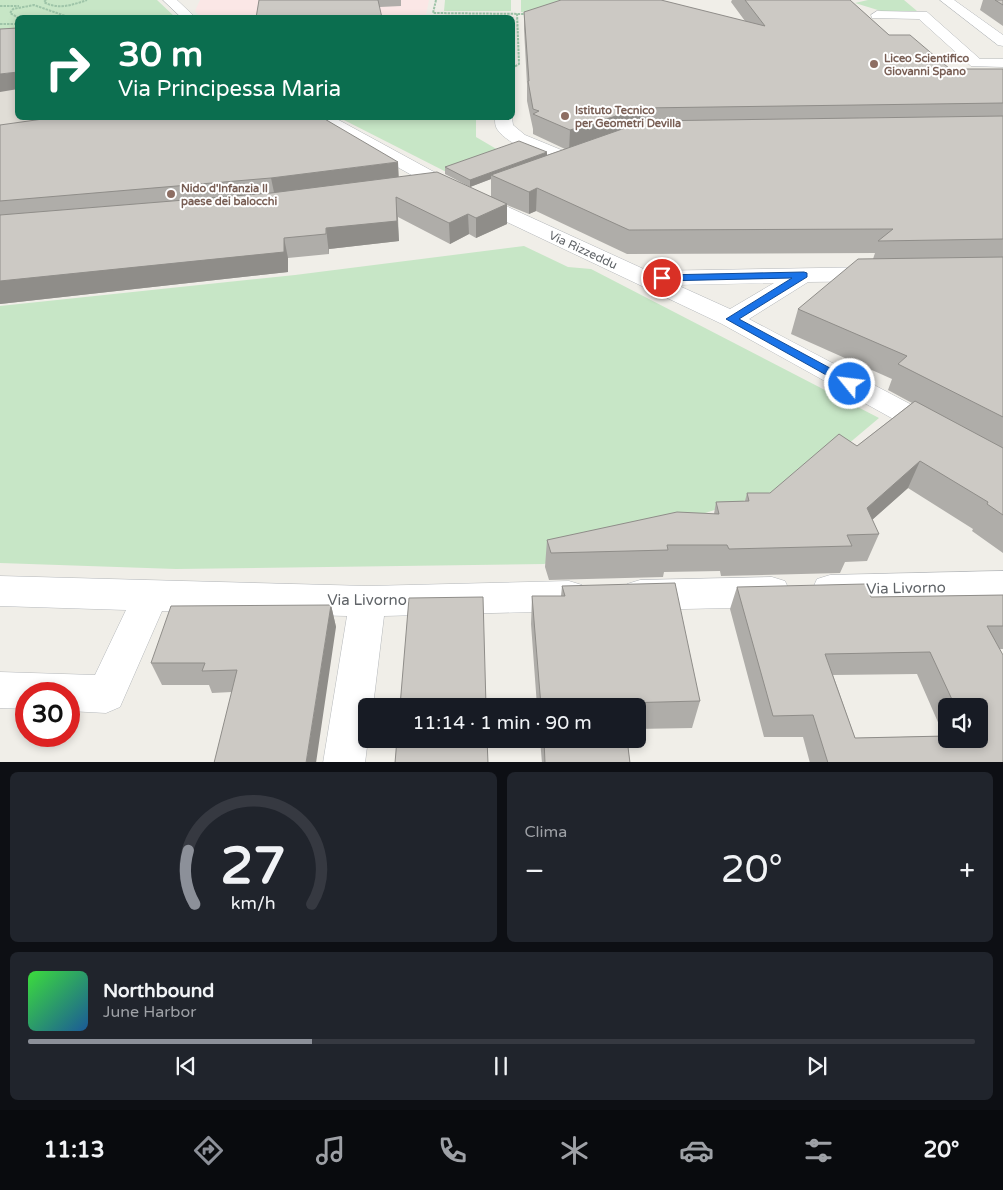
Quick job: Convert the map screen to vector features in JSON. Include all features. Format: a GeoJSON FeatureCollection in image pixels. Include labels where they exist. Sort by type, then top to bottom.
{"type":"FeatureCollection","features":[{"type":"Feature","properties":{"kind":"street"},"geometry":{"type":"LineString","coordinates":[[170,0],[187,15]]}},
{"type":"Feature","properties":{"kind":"street"},"geometry":{"type":"LineString","coordinates":[[929,0],[950,4],[1003,42]]}},
{"type":"Feature","properties":{"kind":"street"},"geometry":{"type":"LineString","coordinates":[[877,15],[922,15],[976,63],[1003,63]]}},
{"type":"Feature","properties":{"kind":"street"},"geometry":{"type":"LineString","coordinates":[[972,20],[994,20]]}},
{"type":"Feature","properties":{"kind":"street","name":"Via Rizzeddu"},"geometry":{"type":"LineString","coordinates":[[326,120],[440,183],[731,319],[950,438]]}},
{"type":"Feature","properties":{"kind":"street"},"geometry":{"type":"LineString","coordinates":[[504,120],[504,127],[519,140],[569,160]]}},
{"type":"Feature","properties":{"kind":"street"},"geometry":{"type":"LineString","coordinates":[[543,169],[587,153]]}},
{"type":"Feature","properties":{"kind":"street"},"geometry":{"type":"LineString","coordinates":[[413,188],[440,183]]}},
{"type":"Feature","properties":{"kind":"street"},"geometry":{"type":"LineString","coordinates":[[470,196],[492,188]]}},
{"type":"Feature","properties":{"kind":"street"},"geometry":{"type":"LineString","coordinates":[[644,278],[893,274]]}},
{"type":"Feature","properties":{"kind":"street"},"geometry":{"type":"LineString","coordinates":[[731,319],[804,275]]}},
{"type":"Feature","properties":{"kind":"street","name":"Via Livorno"},"geometry":{"type":"LineString","coordinates":[[0,591],[368,601],[1003,586]]}},
{"type":"Feature","properties":{"kind":"street"},"geometry":{"type":"LineString","coordinates":[[0,690],[106,694],[150,596]]}},
{"type":"Feature","properties":{"kind":"street"},"geometry":{"type":"LineString","coordinates":[[344,762],[368,601]]}},
{"type":"Feature","properties":{"kind":"path"},"geometry":{"type":"LineString","coordinates":[[15,16],[10,13],[13,9],[45,1],[47,4],[60,6],[87,0]]}},
{"type":"Feature","properties":{"kind":"path"},"geometry":{"type":"LineString","coordinates":[[436,0],[433,13],[526,14]]}},
{"type":"Feature","properties":{"kind":"path"},"geometry":{"type":"LineString","coordinates":[[0,6],[34,5],[62,15]]}},
{"type":"Feature","properties":{"kind":"path"},"geometry":{"type":"LineString","coordinates":[[515,66],[519,64],[517,13]]}},
{"type":"Feature","properties":{"kind":"path"},"geometry":{"type":"LineString","coordinates":[[0,24],[15,19]]}},
{"type":"Feature","properties":{"kind":"path"},"geometry":{"type":"LineString","coordinates":[[6,23],[15,24]]}},
{"type":"Feature","properties":{"kind":"shaded area"},"geometry":{"type":"Polygon","coordinates":[[[200,0],[429,0],[426,15],[199,15],[195,11],[200,0]]]}},
{"type":"Feature","properties":{"kind":"shaded area"},"geometry":{"type":"Polygon","coordinates":[[[15,41],[15,120],[44,120],[0,126],[0,43],[15,41]]]}},
{"type":"Feature","properties":{"kind":"green space"},"geometry":{"type":"Polygon","coordinates":[[[0,0],[157,0],[173,15],[15,15],[15,41],[0,43],[0,0]]]}},
{"type":"Feature","properties":{"kind":"green space"},"geometry":{"type":"Polygon","coordinates":[[[445,0],[511,0],[511,11],[444,11],[445,0]]]}},
{"type":"Feature","properties":{"kind":"green space"},"geometry":{"type":"Polygon","coordinates":[[[521,0],[592,0],[543,16],[521,12],[521,0]]]}},
{"type":"Feature","properties":{"kind":"green space"},"geometry":{"type":"Polygon","coordinates":[[[868,0],[904,0],[917,11],[881,11],[855,3],[868,0]]]}},
{"type":"Feature","properties":{"kind":"green space"},"geometry":{"type":"Polygon","coordinates":[[[344,120],[476,120],[476,137],[505,154],[468,183],[344,120]]]}},
{"type":"Feature","properties":{"kind":"green space"},"geometry":{"type":"Polygon","coordinates":[[[524,246],[568,267],[591,269],[879,418],[803,482],[544,564],[176,569],[0,563],[0,306],[295,275],[524,246]]]}},
{"type":"Feature","properties":{"kind":"building"},"geometry":{"type":"Polygon","coordinates":[[[259,0],[378,0],[381,15],[256,15],[259,0]]]}},
{"type":"Feature","properties":{"kind":"building"},"geometry":{"type":"Polygon","coordinates":[[[561,0],[661,0],[765,26],[745,0],[850,0],[889,35],[910,35],[950,69],[1003,69],[1003,103],[642,108],[570,130],[533,114],[539,111],[533,109],[528,81],[524,12],[561,0]]]}},
{"type":"Feature","properties":{"kind":"building"},"geometry":{"type":"Polygon","coordinates":[[[995,0],[1003,0],[1003,5],[995,0]]]}},
{"type":"Feature","properties":{"kind":"building"},"geometry":{"type":"Polygon","coordinates":[[[15,28],[15,72],[0,74],[0,29],[15,28]]]}},
{"type":"Feature","properties":{"kind":"building"},"geometry":{"type":"Polygon","coordinates":[[[1003,116],[1003,239],[878,241],[893,229],[629,230],[537,188],[529,192],[491,175],[645,121],[1003,116]]]}},
{"type":"Feature","properties":{"kind":"building"},"geometry":{"type":"Polygon","coordinates":[[[36,120],[326,120],[398,162],[271,178],[0,201],[0,125],[36,120]]]}},
{"type":"Feature","properties":{"kind":"building"},"geometry":{"type":"Polygon","coordinates":[[[519,141],[547,152],[470,180],[445,167],[519,141]]]}},
{"type":"Feature","properties":{"kind":"building"},"geometry":{"type":"Polygon","coordinates":[[[437,172],[507,204],[476,218],[468,214],[449,223],[396,197],[397,221],[326,228],[326,234],[284,238],[284,252],[0,281],[0,215],[271,193],[437,172]]]}},
{"type":"Feature","properties":{"kind":"building"},"geometry":{"type":"Polygon","coordinates":[[[1003,257],[1003,417],[898,364],[907,356],[798,309],[858,259],[1003,257]]]}},
{"type":"Feature","properties":{"kind":"building"},"geometry":{"type":"Polygon","coordinates":[[[915,401],[1003,448],[1003,515],[987,504],[988,502],[920,461],[867,508],[879,534],[847,535],[852,546],[729,549],[727,545],[667,545],[668,550],[551,553],[547,540],[677,512],[719,514],[716,502],[749,501],[747,493],[770,493],[839,434],[857,446],[915,401]]]}},
{"type":"Feature","properties":{"kind":"building"},"geometry":{"type":"Polygon","coordinates":[[[675,583],[700,701],[646,702],[646,698],[540,698],[532,596],[565,596],[562,586],[675,583]]]}},
{"type":"Feature","properties":{"kind":"building"},"geometry":{"type":"Polygon","coordinates":[[[865,584],[871,597],[1003,595],[1003,626],[987,626],[1003,655],[1003,762],[828,762],[813,715],[773,716],[737,587],[865,584]],[[930,652],[825,654],[855,738],[938,736],[938,748],[988,748],[988,698],[951,698],[930,652]]]}},
{"type":"Feature","properties":{"kind":"building"},"geometry":{"type":"Polygon","coordinates":[[[483,597],[486,698],[401,698],[409,598],[483,597]]]}},
{"type":"Feature","properties":{"kind":"building"},"geometry":{"type":"Polygon","coordinates":[[[331,605],[306,762],[214,762],[237,670],[202,671],[205,663],[151,663],[171,606],[331,605]]]}},
{"type":"Feature","properties":{"kind":"building"},"geometry":{"type":"Polygon","coordinates":[[[396,748],[487,748],[488,762],[395,762],[396,748]]]}},
{"type":"Feature","properties":{"kind":"building"},"geometry":{"type":"Polygon","coordinates":[[[544,748],[628,748],[630,762],[545,762],[544,748]]]}},
{"type":"Feature","properties":{"kind":"place","name":"Liceo Scientifico Giovanni Spano"},"geometry":{"type":"Point","coordinates":[874,64]}},
{"type":"Feature","properties":{"kind":"place","name":"Istituto Tecnico per Geometri Devilla"},"geometry":{"type":"Point","coordinates":[565,116]}},
{"type":"Feature","properties":{"kind":"place","name":"Nido d'Infanzia Il paese dei balocchi"},"geometry":{"type":"Point","coordinates":[171,194]}},
{"type":"Feature","properties":{"kind":"route"},"geometry":{"type":"LineString","coordinates":[[662,278],[804,275],[731,319],[850,384]]}}]}
